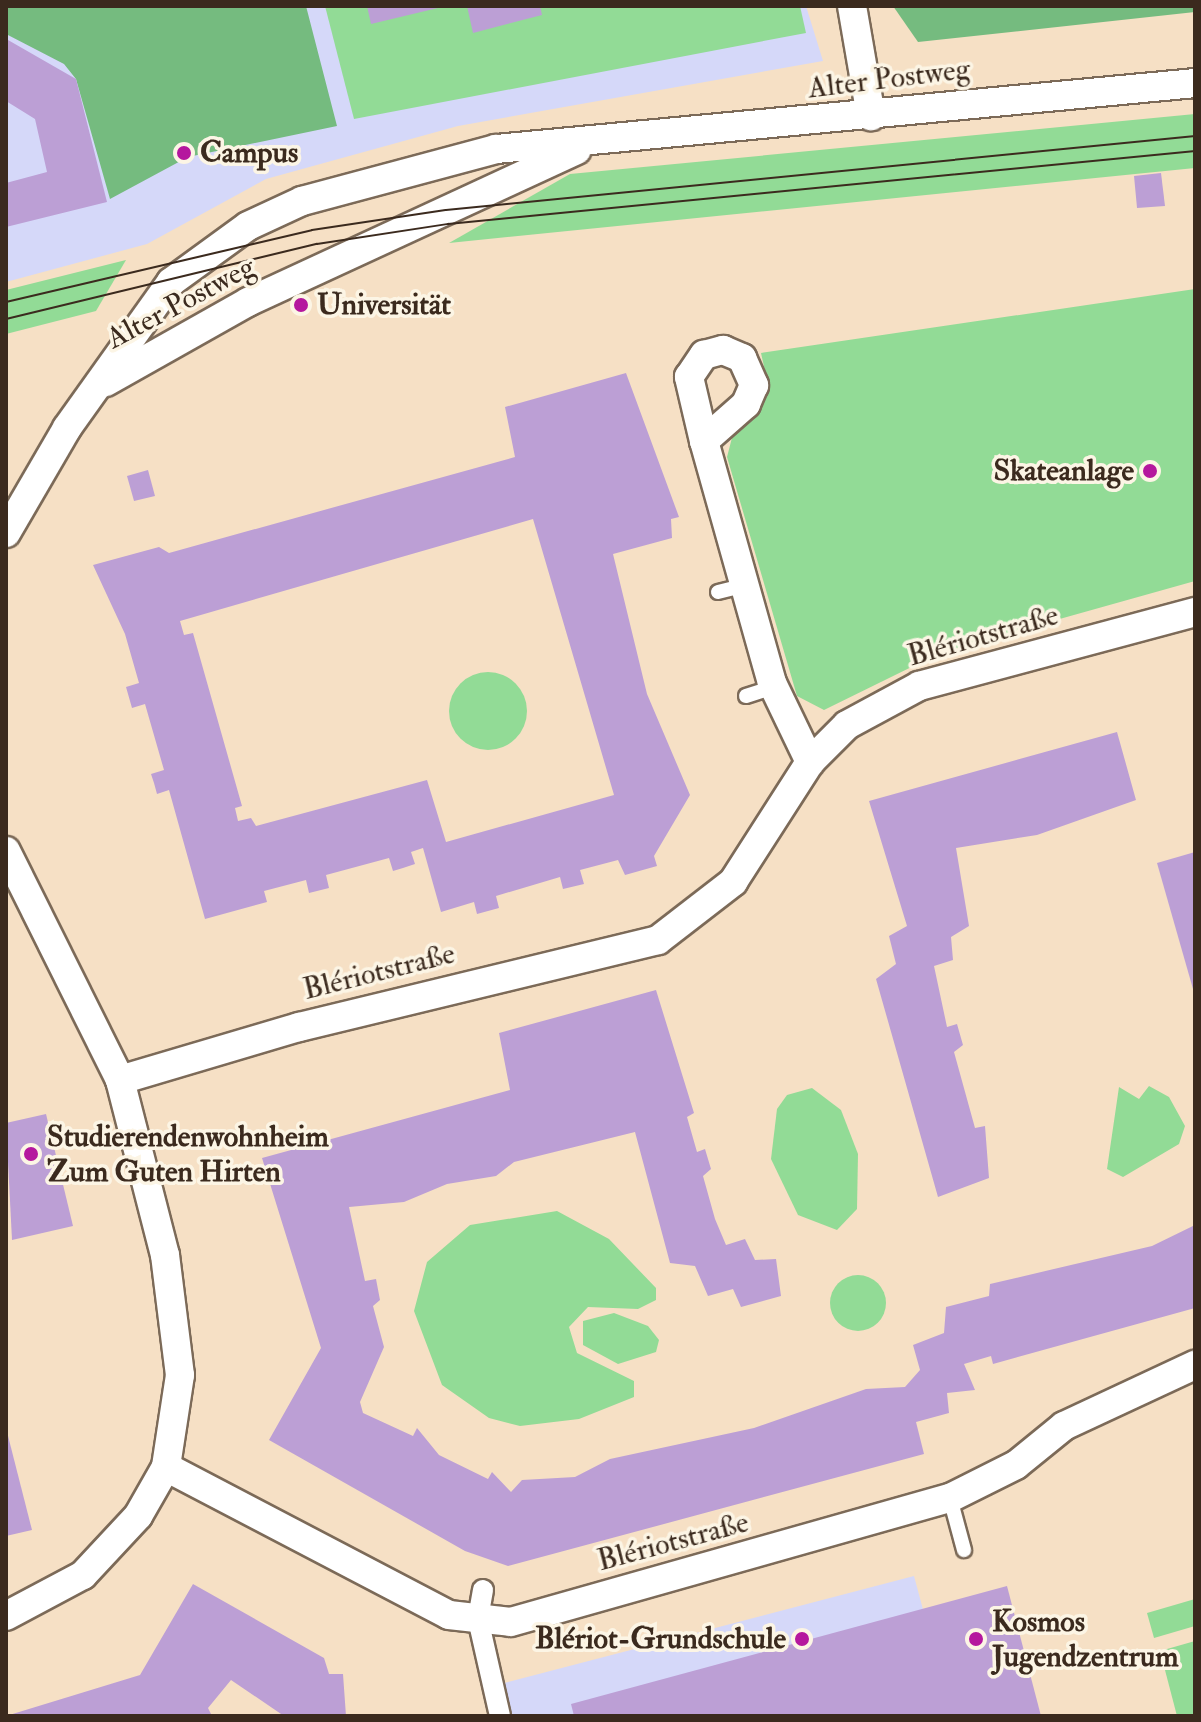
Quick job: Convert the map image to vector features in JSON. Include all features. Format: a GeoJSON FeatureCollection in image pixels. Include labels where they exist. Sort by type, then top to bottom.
{"type":"FeatureCollection","features":[{"type":"Feature","properties":{"kind":"street"},"geometry":{"type":"LineString","coordinates":[[852,6],[871,116]]}},
{"type":"Feature","properties":{"kind":"street","name":"Alter Postweg"},"geometry":{"type":"LineString","coordinates":[[105,383],[171,282],[248,226],[406,169],[496,149],[591,144],[1195,83]]}},
{"type":"Feature","properties":{"kind":"street","name":"Alter Postweg"},"geometry":{"type":"LineString","coordinates":[[105,383],[248,302],[591,144]]}},
{"type":"Feature","properties":{"kind":"street"},"geometry":{"type":"LineString","coordinates":[[6,533],[53,451],[105,383]]}},
{"type":"Feature","properties":{"kind":"street"},"geometry":{"type":"LineString","coordinates":[[704,441],[774,687],[810,762]]}},
{"type":"Feature","properties":{"kind":"street","name":"Blériotstraße"},"geometry":{"type":"LineString","coordinates":[[120,1080],[326,1019],[658,940],[733,882],[810,762],[847,725],[919,686],[1195,612]]}},
{"type":"Feature","properties":{"kind":"street"},"geometry":{"type":"LineString","coordinates":[[6,851],[120,1080],[176,1319],[177,1423],[166,1467],[138,1516],[83,1575],[6,1616]]}},
{"type":"Feature","properties":{"kind":"street","name":"Blériotstraße"},"geometry":{"type":"LineString","coordinates":[[166,1467],[449,1615],[511,1622],[950,1498],[1016,1465],[1064,1426],[1195,1365]]}},
{"type":"Feature","properties":{"kind":"street"},"geometry":{"type":"LineString","coordinates":[[483,1590],[478,1619],[500,1716]]}},
{"type":"Feature","properties":{"kind":"lane"},"geometry":{"type":"LineString","coordinates":[[718,592],[746,585]]}},
{"type":"Feature","properties":{"kind":"lane"},"geometry":{"type":"LineString","coordinates":[[746,696],[774,687]]}},
{"type":"Feature","properties":{"kind":"lane"},"geometry":{"type":"LineString","coordinates":[[950,1498],[964,1550]]}},
{"type":"Feature","properties":{"kind":"shaded area","name":"Campus"},"geometry":{"type":"Polygon","coordinates":[[[6,6],[806,6],[823,61],[458,126],[266,179],[147,244],[6,282],[6,6]]]}},
{"type":"Feature","properties":{"kind":"shaded area","name":"Blériot-Grundschule"},"geometry":{"type":"Polygon","coordinates":[[[914,1576],[939,1669],[927,1716],[492,1716],[485,1688],[914,1576]]]}},
{"type":"Feature","properties":{"kind":"green space"},"geometry":{"type":"Polygon","coordinates":[[[6,6],[306,6],[337,126],[188,157],[110,199],[76,79],[64,64],[6,34],[6,6]]]}},
{"type":"Feature","properties":{"kind":"green space"},"geometry":{"type":"Polygon","coordinates":[[[325,6],[800,6],[806,33],[354,119],[325,6]]]}},
{"type":"Feature","properties":{"kind":"green space"},"geometry":{"type":"Polygon","coordinates":[[[893,6],[1195,6],[1195,12],[918,42],[893,6]]]}},
{"type":"Feature","properties":{"kind":"green space"},"geometry":{"type":"Polygon","coordinates":[[[1195,114],[1195,168],[449,243],[570,174],[1195,114]]]}},
{"type":"Feature","properties":{"kind":"green space"},"geometry":{"type":"Polygon","coordinates":[[[126,260],[96,311],[6,334],[6,290],[126,260]]]}},
{"type":"Feature","properties":{"kind":"green space"},"geometry":{"type":"Polygon","coordinates":[[[1195,289],[1195,581],[942,652],[824,710],[797,696],[727,457],[734,430],[759,410],[769,389],[761,353],[1195,289]]]}},
{"type":"Feature","properties":{"kind":"green space"},"geometry":{"type":"Polygon","coordinates":[[[480,672],[496,672],[510,678],[521,689],[527,711],[521,733],[510,744],[496,750],[480,750],[466,744],[455,733],[449,719],[449,703],[455,689],[466,678],[480,672]]]}},
{"type":"Feature","properties":{"kind":"green space"},"geometry":{"type":"Polygon","coordinates":[[[1149,1086],[1169,1097],[1185,1126],[1179,1144],[1123,1177],[1107,1169],[1119,1087],[1139,1099],[1149,1086]]]}},
{"type":"Feature","properties":{"kind":"green space"},"geometry":{"type":"Polygon","coordinates":[[[812,1088],[841,1110],[858,1154],[857,1209],[837,1230],[798,1215],[771,1159],[777,1109],[787,1095],[812,1088]]]}},
{"type":"Feature","properties":{"kind":"green space"},"geometry":{"type":"Polygon","coordinates":[[[557,1211],[609,1239],[656,1288],[656,1300],[638,1309],[588,1307],[569,1327],[577,1353],[634,1381],[634,1397],[579,1419],[520,1426],[489,1418],[442,1385],[414,1311],[427,1262],[470,1225],[557,1211]]]}},
{"type":"Feature","properties":{"kind":"green space"},"geometry":{"type":"Polygon","coordinates":[[[858,1275],[878,1283],[886,1303],[878,1323],[858,1331],[838,1323],[830,1303],[838,1283],[858,1275]]]}},
{"type":"Feature","properties":{"kind":"green space"},"geometry":{"type":"Polygon","coordinates":[[[614,1313],[648,1326],[659,1340],[656,1352],[618,1364],[583,1345],[583,1321],[614,1313]]]}},
{"type":"Feature","properties":{"kind":"green space"},"geometry":{"type":"Polygon","coordinates":[[[1195,1599],[1195,1626],[1154,1638],[1147,1613],[1195,1599]]]}},
{"type":"Feature","properties":{"kind":"green space"},"geometry":{"type":"Polygon","coordinates":[[[1195,1641],[1195,1716],[1177,1716],[1160,1651],[1195,1641]]]}},
{"type":"Feature","properties":{"kind":"building"},"geometry":{"type":"Polygon","coordinates":[[[367,6],[442,6],[442,7],[371,24],[367,6]]]}},
{"type":"Feature","properties":{"kind":"building"},"geometry":{"type":"Polygon","coordinates":[[[467,6],[540,6],[542,15],[473,33],[467,6]]]}},
{"type":"Feature","properties":{"kind":"building"},"geometry":{"type":"Polygon","coordinates":[[[8,40],[76,79],[107,202],[6,227],[6,183],[47,172],[35,119],[6,101],[8,40]]]}},
{"type":"Feature","properties":{"kind":"building"},"geometry":{"type":"Polygon","coordinates":[[[1161,173],[1165,206],[1137,208],[1134,176],[1161,173]]]}},
{"type":"Feature","properties":{"kind":"building"},"geometry":{"type":"Polygon","coordinates":[[[626,373],[679,517],[671,519],[672,538],[613,554],[647,694],[690,795],[654,856],[657,866],[625,875],[618,860],[580,870],[584,884],[563,889],[560,877],[496,896],[499,908],[477,914],[474,902],[441,912],[423,848],[411,852],[415,864],[403,868],[393,871],[389,858],[326,875],[329,888],[309,893],[306,880],[264,891],[267,902],[205,919],[169,790],[157,794],[151,774],[164,770],[145,704],[132,708],[126,687],[139,683],[125,634],[93,565],[159,547],[169,553],[515,457],[505,407],[626,373]],[[533,519],[180,621],[184,635],[193,633],[242,806],[235,808],[238,821],[251,818],[256,826],[427,780],[446,842],[614,795],[533,519]]]}},
{"type":"Feature","properties":{"kind":"building"},"geometry":{"type":"Polygon","coordinates":[[[148,470],[155,496],[134,501],[127,476],[148,470]]]}},
{"type":"Feature","properties":{"kind":"building"},"geometry":{"type":"Polygon","coordinates":[[[1117,732],[1136,800],[1037,835],[956,848],[969,926],[951,937],[953,960],[934,966],[947,1027],[957,1024],[963,1045],[954,1052],[975,1128],[985,1126],[989,1178],[938,1197],[876,979],[896,964],[889,936],[907,926],[869,801],[1117,732]]]}},
{"type":"Feature","properties":{"kind":"building"},"geometry":{"type":"Polygon","coordinates":[[[1195,852],[1195,996],[1157,863],[1195,852]]]}},
{"type":"Feature","properties":{"kind":"building"},"geometry":{"type":"Polygon","coordinates":[[[656,990],[694,1113],[687,1117],[697,1152],[705,1149],[711,1169],[703,1176],[715,1219],[726,1245],[745,1239],[755,1260],[776,1259],[781,1296],[741,1307],[733,1289],[708,1296],[695,1266],[670,1263],[635,1132],[514,1162],[496,1176],[447,1184],[404,1202],[349,1207],[365,1281],[376,1279],[380,1300],[373,1306],[384,1347],[360,1402],[363,1413],[413,1436],[417,1428],[439,1455],[488,1479],[492,1472],[511,1492],[522,1480],[575,1477],[610,1459],[754,1428],[866,1389],[905,1387],[920,1370],[913,1345],[944,1333],[946,1307],[989,1296],[990,1284],[1152,1246],[1195,1225],[1195,1308],[993,1364],[991,1356],[964,1364],[975,1390],[947,1393],[949,1413],[916,1422],[924,1454],[508,1566],[465,1551],[269,1440],[321,1348],[262,1158],[510,1090],[499,1033],[656,990]]]}},
{"type":"Feature","properties":{"kind":"building","name":"Studierendenwohnheim Zum Guten Hirten"},"geometry":{"type":"Polygon","coordinates":[[[46,1114],[73,1226],[12,1240],[6,1123],[46,1114]]]}},
{"type":"Feature","properties":{"kind":"building"},"geometry":{"type":"Polygon","coordinates":[[[6,1428],[32,1530],[6,1536],[6,1428]]]}},
{"type":"Feature","properties":{"kind":"building"},"geometry":{"type":"Polygon","coordinates":[[[193,1584],[324,1658],[329,1674],[343,1674],[346,1716],[284,1716],[231,1680],[208,1708],[212,1716],[6,1716],[140,1675],[193,1584]]]}},
{"type":"Feature","properties":{"kind":"building"},"geometry":{"type":"Polygon","coordinates":[[[1007,1586],[1041,1716],[574,1716],[571,1704],[1007,1586]]]}},
{"type":"Feature","properties":{"kind":"tram line"},"geometry":{"type":"LineString","coordinates":[[6,302],[312,230],[446,210],[1195,136]]}},
{"type":"Feature","properties":{"kind":"tram line"},"geometry":{"type":"LineString","coordinates":[[6,319],[317,244],[448,224],[1195,151]]}},
{"type":"Feature","properties":{"kind":"place","name":"Campus"},"geometry":{"type":"Point","coordinates":[184,153]}},
{"type":"Feature","properties":{"kind":"place","name":"Universität"},"geometry":{"type":"Point","coordinates":[301,305]}},
{"type":"Feature","properties":{"kind":"place","name":"Skateanlage"},"geometry":{"type":"Point","coordinates":[1150,471]}},
{"type":"Feature","properties":{"kind":"place","name":"Studierendenwohnheim Zum Guten Hirten"},"geometry":{"type":"Point","coordinates":[31,1154]}},
{"type":"Feature","properties":{"kind":"place","name":"Blériot-Grundschule"},"geometry":{"type":"Point","coordinates":[802,1639]}},
{"type":"Feature","properties":{"kind":"place","name":"Kosmos Jugendzentrum"},"geometry":{"type":"Point","coordinates":[976,1639]}}]}
